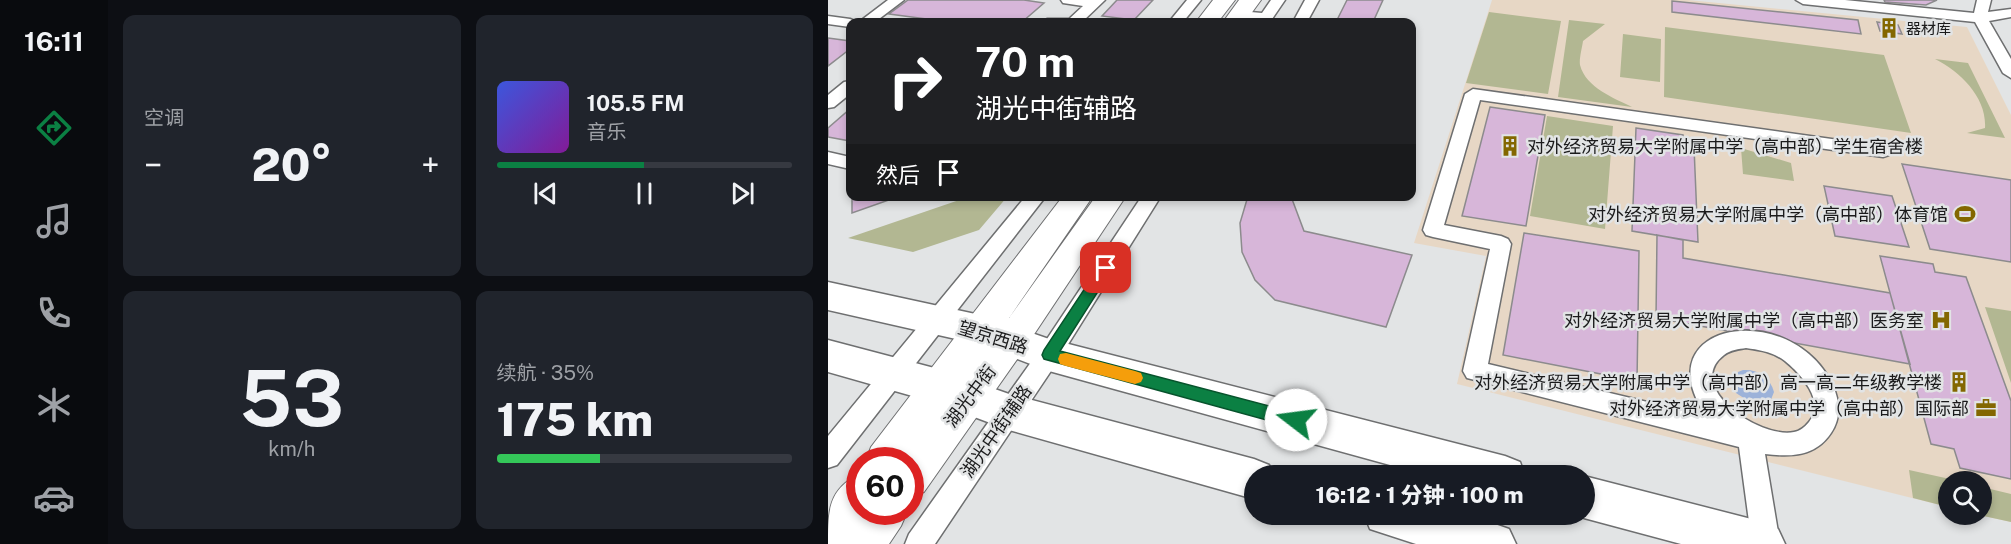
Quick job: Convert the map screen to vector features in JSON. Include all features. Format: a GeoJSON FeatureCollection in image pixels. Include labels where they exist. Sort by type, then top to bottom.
{"type":"FeatureCollection","features":[{"type":"Feature","properties":{"kind":"main road"},"geometry":{"type":"LineString","coordinates":[[1216,18],[1237,9]]}},
{"type":"Feature","properties":{"kind":"main road","name":"湖光中街"},"geometry":{"type":"LineString","coordinates":[[995,336],[1076,201]]}},
{"type":"Feature","properties":{"kind":"main road","name":"湖光中街"},"geometry":{"type":"LineString","coordinates":[[924,451],[955,391],[995,336],[1108,201]]}},
{"type":"Feature","properties":{"kind":"main road","name":"望京西路"},"geometry":{"type":"LineString","coordinates":[[828,296],[995,336],[1049,355],[1463,465]]}},
{"type":"Feature","properties":{"kind":"main road"},"geometry":{"type":"LineString","coordinates":[[828,356],[955,391],[1009,412],[1244,476]]}},
{"type":"Feature","properties":{"kind":"main road","name":"湖光中街"},"geometry":{"type":"LineString","coordinates":[[898,447],[955,391]]}},
{"type":"Feature","properties":{"kind":"main road"},"geometry":{"type":"LineString","coordinates":[[1595,499],[1764,544]]}},
{"type":"Feature","properties":{"kind":"main road"},"geometry":{"type":"LineString","coordinates":[[828,535],[846,512]]}},
{"type":"Feature","properties":{"kind":"main road"},"geometry":{"type":"LineString","coordinates":[[863,544],[877,525]]}},
{"type":"Feature","properties":{"kind":"main road"},"geometry":{"type":"LineString","coordinates":[[1425,525],[1494,544]]}},
{"type":"Feature","properties":{"kind":"street"},"geometry":{"type":"LineString","coordinates":[[872,18],[897,0]]}},
{"type":"Feature","properties":{"kind":"street"},"geometry":{"type":"LineString","coordinates":[[1068,0],[1096,2]]}},
{"type":"Feature","properties":{"kind":"street"},"geometry":{"type":"LineString","coordinates":[[1179,18],[1194,0]]}},
{"type":"Feature","properties":{"kind":"street"},"geometry":{"type":"LineString","coordinates":[[1266,18],[1278,0]]}},
{"type":"Feature","properties":{"kind":"street"},"geometry":{"type":"LineString","coordinates":[[1301,18],[1312,0]]}},
{"type":"Feature","properties":{"kind":"street"},"geometry":{"type":"LineString","coordinates":[[1803,0],[1980,18],[2011,13]]}},
{"type":"Feature","properties":{"kind":"street"},"geometry":{"type":"LineString","coordinates":[[1984,0],[1980,18],[2011,73]]}},
{"type":"Feature","properties":{"kind":"street"},"geometry":{"type":"LineString","coordinates":[[1078,18],[1096,2]]}},
{"type":"Feature","properties":{"kind":"street"},"geometry":{"type":"LineString","coordinates":[[1237,9],[1260,18]]}},
{"type":"Feature","properties":{"kind":"street"},"geometry":{"type":"LineString","coordinates":[[828,20],[846,22]]}},
{"type":"Feature","properties":{"kind":"street"},"geometry":{"type":"LineString","coordinates":[[828,103],[846,89]]}},
{"type":"Feature","properties":{"kind":"street"},"geometry":{"type":"LineString","coordinates":[[1750,438],[1731,427],[1716,412],[1706,396],[1701,379],[1702,364],[1719,344],[1731,339],[1762,340],[1782,347],[1807,367],[1824,393],[1827,411],[1822,427],[1810,439],[1793,445],[1772,445],[1474,371],[1501,244],[1433,230],[1473,94],[1883,151]]}},
{"type":"Feature","properties":{"kind":"street"},"geometry":{"type":"LineString","coordinates":[[828,158],[846,162]]}},
{"type":"Feature","properties":{"kind":"street"},"geometry":{"type":"LineString","coordinates":[[828,456],[1034,201]]}},
{"type":"Feature","properties":{"kind":"street","name":"湖光中街辅路"},"geometry":{"type":"LineString","coordinates":[[919,544],[1049,355],[1149,201]]}},
{"type":"Feature","properties":{"kind":"street"},"geometry":{"type":"LineString","coordinates":[[1750,438],[1764,544]]}},
{"type":"Feature","properties":{"kind":"shaded area"},"geometry":{"type":"Polygon","coordinates":[[[1492,0],[1688,0],[1967,27],[2011,115],[2011,522],[1992,518],[1992,471],[1938,471],[1938,504],[1457,384],[1486,256],[1414,243],[1492,0]]]}},
{"type":"Feature","properties":{"kind":"green space"},"geometry":{"type":"Polygon","coordinates":[[[1489,12],[1561,21],[1548,94],[1466,83],[1489,12]]]}},
{"type":"Feature","properties":{"kind":"green space"},"geometry":{"type":"Polygon","coordinates":[[[1569,20],[1605,24],[1583,41],[1580,65],[1583,73],[1594,86],[1632,107],[1558,97],[1569,20]]]}},
{"type":"Feature","properties":{"kind":"green space"},"geometry":{"type":"Polygon","coordinates":[[[1665,27],[1884,55],[1911,133],[1664,97],[1665,27]]]}},
{"type":"Feature","properties":{"kind":"green space"},"geometry":{"type":"Polygon","coordinates":[[[1623,34],[1661,39],[1660,82],[1620,77],[1623,34]]]}},
{"type":"Feature","properties":{"kind":"green space"},"geometry":{"type":"Polygon","coordinates":[[[1935,59],[1968,63],[2005,138],[1967,133],[1985,128],[1982,106],[1963,79],[1935,59]]]}},
{"type":"Feature","properties":{"kind":"green space"},"geometry":{"type":"Polygon","coordinates":[[[1547,116],[1613,126],[1605,229],[1530,216],[1547,116]]]}},
{"type":"Feature","properties":{"kind":"green space"},"geometry":{"type":"Polygon","coordinates":[[[1741,148],[1791,163],[1794,181],[1743,174],[1741,148]]]}},
{"type":"Feature","properties":{"kind":"green space"},"geometry":{"type":"Polygon","coordinates":[[[956,201],[1004,201],[979,230],[913,252],[848,238],[956,201]]]}},
{"type":"Feature","properties":{"kind":"green space"},"geometry":{"type":"Polygon","coordinates":[[[1985,307],[2011,311],[2011,383],[1985,307]]]}},
{"type":"Feature","properties":{"kind":"green space"},"geometry":{"type":"Polygon","coordinates":[[[1909,470],[1938,476],[1938,504],[1913,498],[1909,470]]]}},
{"type":"Feature","properties":{"kind":"green space"},"geometry":{"type":"Polygon","coordinates":[[[1992,489],[2011,494],[2011,522],[1992,518],[1992,489]]]}},
{"type":"Feature","properties":{"kind":"water"},"geometry":{"type":"Polygon","coordinates":[[[1743,370],[1763,375],[1770,382],[1774,392],[1770,402],[1753,404],[1736,393],[1732,381],[1738,372],[1743,370]]]}},
{"type":"Feature","properties":{"kind":"building"},"geometry":{"type":"Polygon","coordinates":[[[908,0],[1024,0],[1044,3],[1027,18],[919,18],[889,14],[908,0]]]}},
{"type":"Feature","properties":{"kind":"building"},"geometry":{"type":"Polygon","coordinates":[[[1117,0],[1153,0],[1136,18],[1102,16],[1117,0]]]}},
{"type":"Feature","properties":{"kind":"building"},"geometry":{"type":"Polygon","coordinates":[[[1347,0],[1383,0],[1375,18],[1338,18],[1347,0]]]}},
{"type":"Feature","properties":{"kind":"building"},"geometry":{"type":"Polygon","coordinates":[[[1884,0],[1937,0],[1926,5],[1885,2],[1884,0]]]}},
{"type":"Feature","properties":{"kind":"building"},"geometry":{"type":"Polygon","coordinates":[[[1672,1],[1858,20],[1861,34],[1672,12],[1672,1]]]}},
{"type":"Feature","properties":{"kind":"building","name":"器材库"},"geometry":{"type":"Polygon","coordinates":[[[1877,22],[1898,25],[1902,34],[1880,31],[1877,22]]]}},
{"type":"Feature","properties":{"kind":"building"},"geometry":{"type":"Polygon","coordinates":[[[828,38],[846,40],[846,52],[828,66],[828,38]]]}},
{"type":"Feature","properties":{"kind":"building","name":"对外经济贸易大学附属中学（高中部）学生宿舍楼"},"geometry":{"type":"Polygon","coordinates":[[[1490,107],[1545,115],[1526,226],[1462,216],[1490,107]]]}},
{"type":"Feature","properties":{"kind":"building"},"geometry":{"type":"Polygon","coordinates":[[[846,112],[846,140],[828,137],[828,128],[846,112]]]}},
{"type":"Feature","properties":{"kind":"building"},"geometry":{"type":"Polygon","coordinates":[[[1636,128],[1683,135],[1683,146],[1694,147],[1698,242],[1632,231],[1636,128]]]}},
{"type":"Feature","properties":{"kind":"building","name":"对外经济贸易大学附属中学（高中部）体育馆"},"geometry":{"type":"Polygon","coordinates":[[[1902,164],[2011,180],[2011,262],[1930,249],[1902,164]]]}},
{"type":"Feature","properties":{"kind":"building"},"geometry":{"type":"Polygon","coordinates":[[[1824,186],[1892,196],[1909,247],[1835,236],[1824,186]]]}},
{"type":"Feature","properties":{"kind":"building"},"geometry":{"type":"Polygon","coordinates":[[[852,201],[886,201],[852,213],[852,201]]]}},
{"type":"Feature","properties":{"kind":"building"},"geometry":{"type":"Polygon","coordinates":[[[1247,201],[1293,201],[1304,231],[1412,255],[1386,327],[1275,300],[1255,280],[1242,252],[1240,223],[1247,201]]]}},
{"type":"Feature","properties":{"kind":"building"},"geometry":{"type":"Polygon","coordinates":[[[1524,233],[1639,251],[1637,381],[1503,355],[1524,233]]]}},
{"type":"Feature","properties":{"kind":"building"},"geometry":{"type":"Polygon","coordinates":[[[1657,235],[1683,240],[1683,258],[1890,293],[1910,364],[1656,318],[1657,235]]]}},
{"type":"Feature","properties":{"kind":"building","name":"对外经济贸易大学附属中学（高中部）高一高二年级教学楼"},"geometry":{"type":"Polygon","coordinates":[[[1880,256],[1933,264],[1935,272],[1966,277],[2011,401],[2011,479],[1992,475],[1992,471],[1960,468],[1954,449],[1931,444],[1880,256]]]}},
{"type":"Feature","properties":{"kind":"slow traffic"},"geometry":{"type":"LineString","coordinates":[[1066,359],[1135,378]]}},
{"type":"Feature","properties":{"kind":"place","name":"器材库"},"geometry":{"type":"Point","coordinates":[1889,28]}},
{"type":"Feature","properties":{"kind":"place","name":"对外经济贸易大学附属中学（高中部）学生宿舍楼"},"geometry":{"type":"Point","coordinates":[1510,146]}},
{"type":"Feature","properties":{"kind":"place","name":"对外经济贸易大学附属中学（高中部）体育馆"},"geometry":{"type":"Point","coordinates":[1965,214]}},
{"type":"Feature","properties":{"kind":"place","name":"对外经济贸易大学附属中学（高中部）医务室"},"geometry":{"type":"Point","coordinates":[1941,320]}},
{"type":"Feature","properties":{"kind":"place","name":"对外经济贸易大学附属中学（高中部）高一高二年级教学楼"},"geometry":{"type":"Point","coordinates":[1959,382]}},
{"type":"Feature","properties":{"kind":"place","name":"对外经济贸易大学附属中学（高中部）国际部"},"geometry":{"type":"Point","coordinates":[1986,408]}},
{"type":"Feature","properties":{"kind":"route"},"geometry":{"type":"LineString","coordinates":[[1106,268],[1049,355],[1296,420]]}}]}
